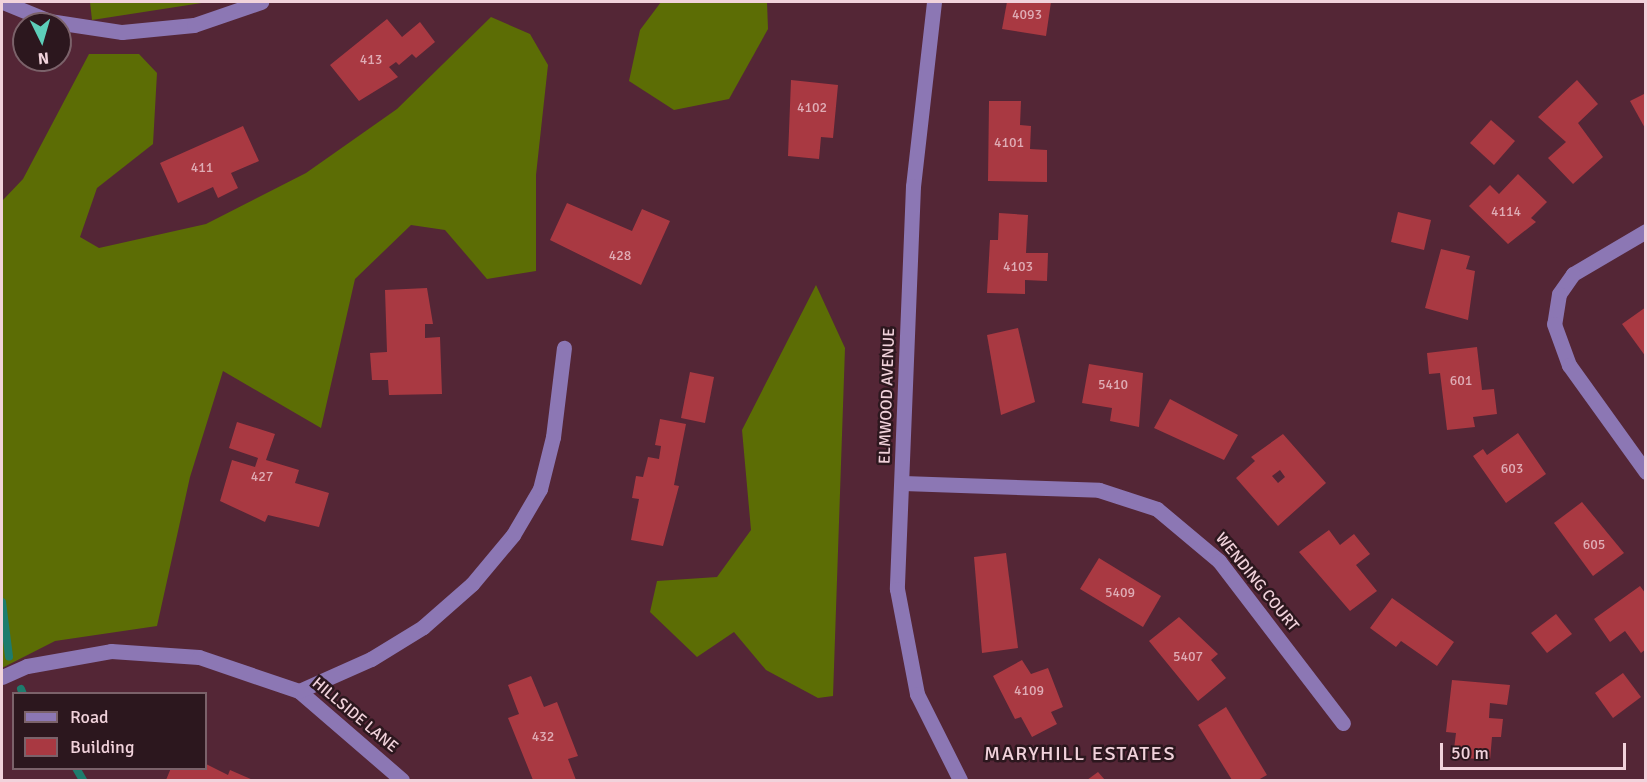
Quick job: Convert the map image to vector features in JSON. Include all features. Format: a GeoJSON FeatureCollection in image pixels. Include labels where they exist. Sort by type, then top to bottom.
{"type":"FeatureCollection","features":[{"type":"Feature","properties":{"kind":"street"},"geometry":{"type":"LineString","coordinates":[[3,2],[49,21],[122,32],[194,25],[261,2]]}},
{"type":"Feature","properties":{"kind":"street","name":"ELMWOOD AVENUE"},"geometry":{"type":"LineString","coordinates":[[934,2],[913,186],[897,589],[902,634],[917,694],[960,780]]}},
{"type":"Feature","properties":{"kind":"street"},"geometry":{"type":"LineString","coordinates":[[1646,231],[1573,274],[1556,306],[1554,324],[1569,365],[1646,472]]}},
{"type":"Feature","properties":{"kind":"street"},"geometry":{"type":"LineString","coordinates":[[299,691],[371,659],[423,627],[472,584],[513,535],[542,478],[553,437],[564,348]]}},
{"type":"Feature","properties":{"kind":"street","name":"WENDING COURT"},"geometry":{"type":"LineString","coordinates":[[903,483],[1099,489],[1158,509],[1219,561],[1343,723]]}},
{"type":"Feature","properties":{"kind":"street","name":"HILLSIDE LANE"},"geometry":{"type":"LineString","coordinates":[[2,677],[83,653],[141,650],[210,660],[299,691],[402,780]]}},
{"type":"Feature","properties":{"kind":"green space"},"geometry":{"type":"Polygon","coordinates":[[[90,2],[208,2],[92,20],[90,2]]]}},
{"type":"Feature","properties":{"kind":"green space"},"geometry":{"type":"Polygon","coordinates":[[[661,2],[767,2],[768,29],[729,99],[674,110],[629,81],[640,30],[661,2]]]}},
{"type":"Feature","properties":{"kind":"green space"},"geometry":{"type":"Polygon","coordinates":[[[491,17],[530,34],[548,65],[536,175],[536,271],[487,279],[445,230],[411,225],[355,279],[321,428],[223,371],[190,477],[157,626],[55,641],[2,668],[2,201],[23,179],[89,54],[139,54],[157,73],[153,144],[97,188],[80,237],[99,248],[206,224],[306,173],[397,109],[491,17]]]}},
{"type":"Feature","properties":{"kind":"green space"},"geometry":{"type":"Polygon","coordinates":[[[816,285],[845,348],[833,696],[818,698],[766,670],[734,632],[697,657],[650,612],[657,581],[717,577],[751,530],[742,430],[816,285]]]}},
{"type":"Feature","properties":{"kind":"building"},"geometry":{"type":"Polygon","coordinates":[[[1007,2],[1051,2],[1046,36],[1002,29],[1007,2]]]}},
{"type":"Feature","properties":{"kind":"building"},"geometry":{"type":"Polygon","coordinates":[[[387,19],[402,37],[420,22],[435,42],[416,58],[412,54],[399,65],[396,62],[389,67],[398,77],[359,101],[330,65],[387,19]]]}},
{"type":"Feature","properties":{"kind":"building"},"geometry":{"type":"Polygon","coordinates":[[[791,80],[838,85],[833,138],[821,137],[819,159],[788,156],[791,80]]]}},
{"type":"Feature","properties":{"kind":"building"},"geometry":{"type":"Polygon","coordinates":[[[1577,80],[1598,104],[1578,123],[1603,157],[1573,184],[1548,158],[1566,142],[1538,117],[1577,80]]]}},
{"type":"Feature","properties":{"kind":"building"},"geometry":{"type":"Polygon","coordinates":[[[1646,93],[1646,130],[1630,101],[1646,93]]]}},
{"type":"Feature","properties":{"kind":"building"},"geometry":{"type":"Polygon","coordinates":[[[989,101],[1021,101],[1020,125],[1031,126],[1030,149],[1047,150],[1047,182],[988,181],[989,101]]]}},
{"type":"Feature","properties":{"kind":"building"},"geometry":{"type":"Polygon","coordinates":[[[1491,120],[1515,141],[1494,165],[1470,143],[1491,120]]]}},
{"type":"Feature","properties":{"kind":"building"},"geometry":{"type":"Polygon","coordinates":[[[243,126],[259,161],[231,173],[238,188],[218,198],[213,187],[178,203],[160,163],[243,126]]]}},
{"type":"Feature","properties":{"kind":"building"},"geometry":{"type":"Polygon","coordinates":[[[1518,174],[1547,202],[1531,218],[1536,222],[1508,244],[1469,206],[1490,185],[1499,194],[1518,174]]]}},
{"type":"Feature","properties":{"kind":"building"},"geometry":{"type":"Polygon","coordinates":[[[567,203],[632,231],[642,209],[670,221],[641,285],[550,240],[567,203]]]}},
{"type":"Feature","properties":{"kind":"building"},"geometry":{"type":"Polygon","coordinates":[[[1398,212],[1431,220],[1424,250],[1391,242],[1398,212]]]}},
{"type":"Feature","properties":{"kind":"building"},"geometry":{"type":"Polygon","coordinates":[[[999,213],[1028,215],[1026,253],[1048,253],[1047,281],[1025,280],[1025,294],[987,293],[990,240],[998,240],[999,213]]]}},
{"type":"Feature","properties":{"kind":"building"},"geometry":{"type":"Polygon","coordinates":[[[1441,249],[1470,256],[1466,269],[1475,271],[1468,320],[1425,308],[1441,249]]]}},
{"type":"Feature","properties":{"kind":"building"},"geometry":{"type":"Polygon","coordinates":[[[427,288],[433,324],[425,324],[425,338],[440,337],[442,394],[389,395],[388,380],[372,380],[370,353],[387,352],[385,290],[427,288]]]}},
{"type":"Feature","properties":{"kind":"building"},"geometry":{"type":"Polygon","coordinates":[[[1646,307],[1646,357],[1622,324],[1646,307]]]}},
{"type":"Feature","properties":{"kind":"building"},"geometry":{"type":"Polygon","coordinates":[[[1018,328],[1035,402],[1001,415],[987,335],[1018,328]]]}},
{"type":"Feature","properties":{"kind":"building"},"geometry":{"type":"Polygon","coordinates":[[[1477,347],[1482,390],[1494,389],[1497,414],[1473,417],[1475,427],[1447,430],[1440,373],[1429,374],[1427,353],[1477,347]]]}},
{"type":"Feature","properties":{"kind":"building"},"geometry":{"type":"Polygon","coordinates":[[[1089,364],[1143,373],[1139,427],[1110,421],[1112,408],[1082,403],[1089,364]]]}},
{"type":"Feature","properties":{"kind":"building"},"geometry":{"type":"Polygon","coordinates":[[[690,372],[714,377],[705,423],[681,418],[690,372]]]}},
{"type":"Feature","properties":{"kind":"building"},"geometry":{"type":"Polygon","coordinates":[[[1170,399],[1238,435],[1224,460],[1154,428],[1170,399]]]}},
{"type":"Feature","properties":{"kind":"building"},"geometry":{"type":"Polygon","coordinates":[[[660,419],[686,424],[674,485],[679,486],[663,546],[631,540],[639,499],[632,498],[636,476],[643,477],[648,457],[659,459],[661,446],[655,445],[660,419]]]}},
{"type":"Feature","properties":{"kind":"building"},"geometry":{"type":"Polygon","coordinates":[[[237,422],[275,434],[266,460],[299,470],[295,483],[329,493],[319,527],[268,515],[265,522],[220,501],[232,460],[255,467],[258,458],[229,448],[237,422]]]}},
{"type":"Feature","properties":{"kind":"building"},"geometry":{"type":"Polygon","coordinates":[[[1518,433],[1546,474],[1506,503],[1473,456],[1483,449],[1487,455],[1518,433]]]}},
{"type":"Feature","properties":{"kind":"building"},"geometry":{"type":"Polygon","coordinates":[[[1283,434],[1326,483],[1278,526],[1236,478],[1255,461],[1251,457],[1283,434]],[[1280,470],[1272,476],[1278,483],[1285,477],[1280,470]]]}},
{"type":"Feature","properties":{"kind":"building"},"geometry":{"type":"Polygon","coordinates":[[[1582,502],[1624,553],[1593,576],[1554,523],[1582,502]]]}},
{"type":"Feature","properties":{"kind":"building"},"geometry":{"type":"Polygon","coordinates":[[[1329,530],[1340,545],[1354,534],[1370,554],[1356,565],[1377,591],[1350,611],[1299,552],[1329,530]]]}},
{"type":"Feature","properties":{"kind":"building"},"geometry":{"type":"Polygon","coordinates":[[[1006,553],[1018,648],[982,653],[974,557],[1006,553]]]}},
{"type":"Feature","properties":{"kind":"building"},"geometry":{"type":"Polygon","coordinates":[[[1099,558],[1161,596],[1143,627],[1080,589],[1099,558]]]}},
{"type":"Feature","properties":{"kind":"building"},"geometry":{"type":"Polygon","coordinates":[[[1640,586],[1646,594],[1646,649],[1641,653],[1625,631],[1610,642],[1594,619],[1640,586]]]}},
{"type":"Feature","properties":{"kind":"building"},"geometry":{"type":"Polygon","coordinates":[[[1392,598],[1454,642],[1437,666],[1401,641],[1396,647],[1370,628],[1392,598]]]}},
{"type":"Feature","properties":{"kind":"building"},"geometry":{"type":"Polygon","coordinates":[[[1556,614],[1572,634],[1547,653],[1531,633],[1556,614]]]}},
{"type":"Feature","properties":{"kind":"building"},"geometry":{"type":"Polygon","coordinates":[[[1179,617],[1218,654],[1211,660],[1226,678],[1198,701],[1149,641],[1179,617]]]}},
{"type":"Feature","properties":{"kind":"building"},"geometry":{"type":"Polygon","coordinates":[[[1022,660],[1031,674],[1048,668],[1063,707],[1051,712],[1057,724],[1032,737],[1021,717],[1015,719],[993,676],[1022,660]]]}},
{"type":"Feature","properties":{"kind":"building"},"geometry":{"type":"Polygon","coordinates":[[[1623,673],[1641,697],[1613,718],[1595,693],[1623,673]]]}},
{"type":"Feature","properties":{"kind":"building"},"geometry":{"type":"Polygon","coordinates":[[[531,676],[544,707],[557,702],[578,756],[568,759],[576,780],[533,780],[508,718],[519,714],[508,685],[531,676]]]}},
{"type":"Feature","properties":{"kind":"building"},"geometry":{"type":"Polygon","coordinates":[[[1452,680],[1510,685],[1507,705],[1490,703],[1489,718],[1503,719],[1501,737],[1492,737],[1490,760],[1453,757],[1456,733],[1446,732],[1452,680]]]}},
{"type":"Feature","properties":{"kind":"building"},"geometry":{"type":"Polygon","coordinates":[[[1226,707],[1267,775],[1258,780],[1232,780],[1198,725],[1226,707]]]}},
{"type":"Feature","properties":{"kind":"building"},"geometry":{"type":"Polygon","coordinates":[[[207,764],[228,775],[230,770],[253,780],[166,780],[170,770],[207,770],[207,764]]]}},
{"type":"Feature","properties":{"kind":"building"},"geometry":{"type":"Polygon","coordinates":[[[1098,772],[1105,780],[1087,780],[1098,772]]]}},
{"type":"Feature","properties":{"kind":"waterway"},"geometry":{"type":"LineString","coordinates":[[2,602],[9,657]]}},
{"type":"Feature","properties":{"kind":"waterway"},"geometry":{"type":"LineString","coordinates":[[77,770],[83,780]]}},
{"type":"Feature","properties":{"kind":"district","name":"MARYHILL ESTATES"},"geometry":{"type":"Point","coordinates":[1080,753]}}]}
